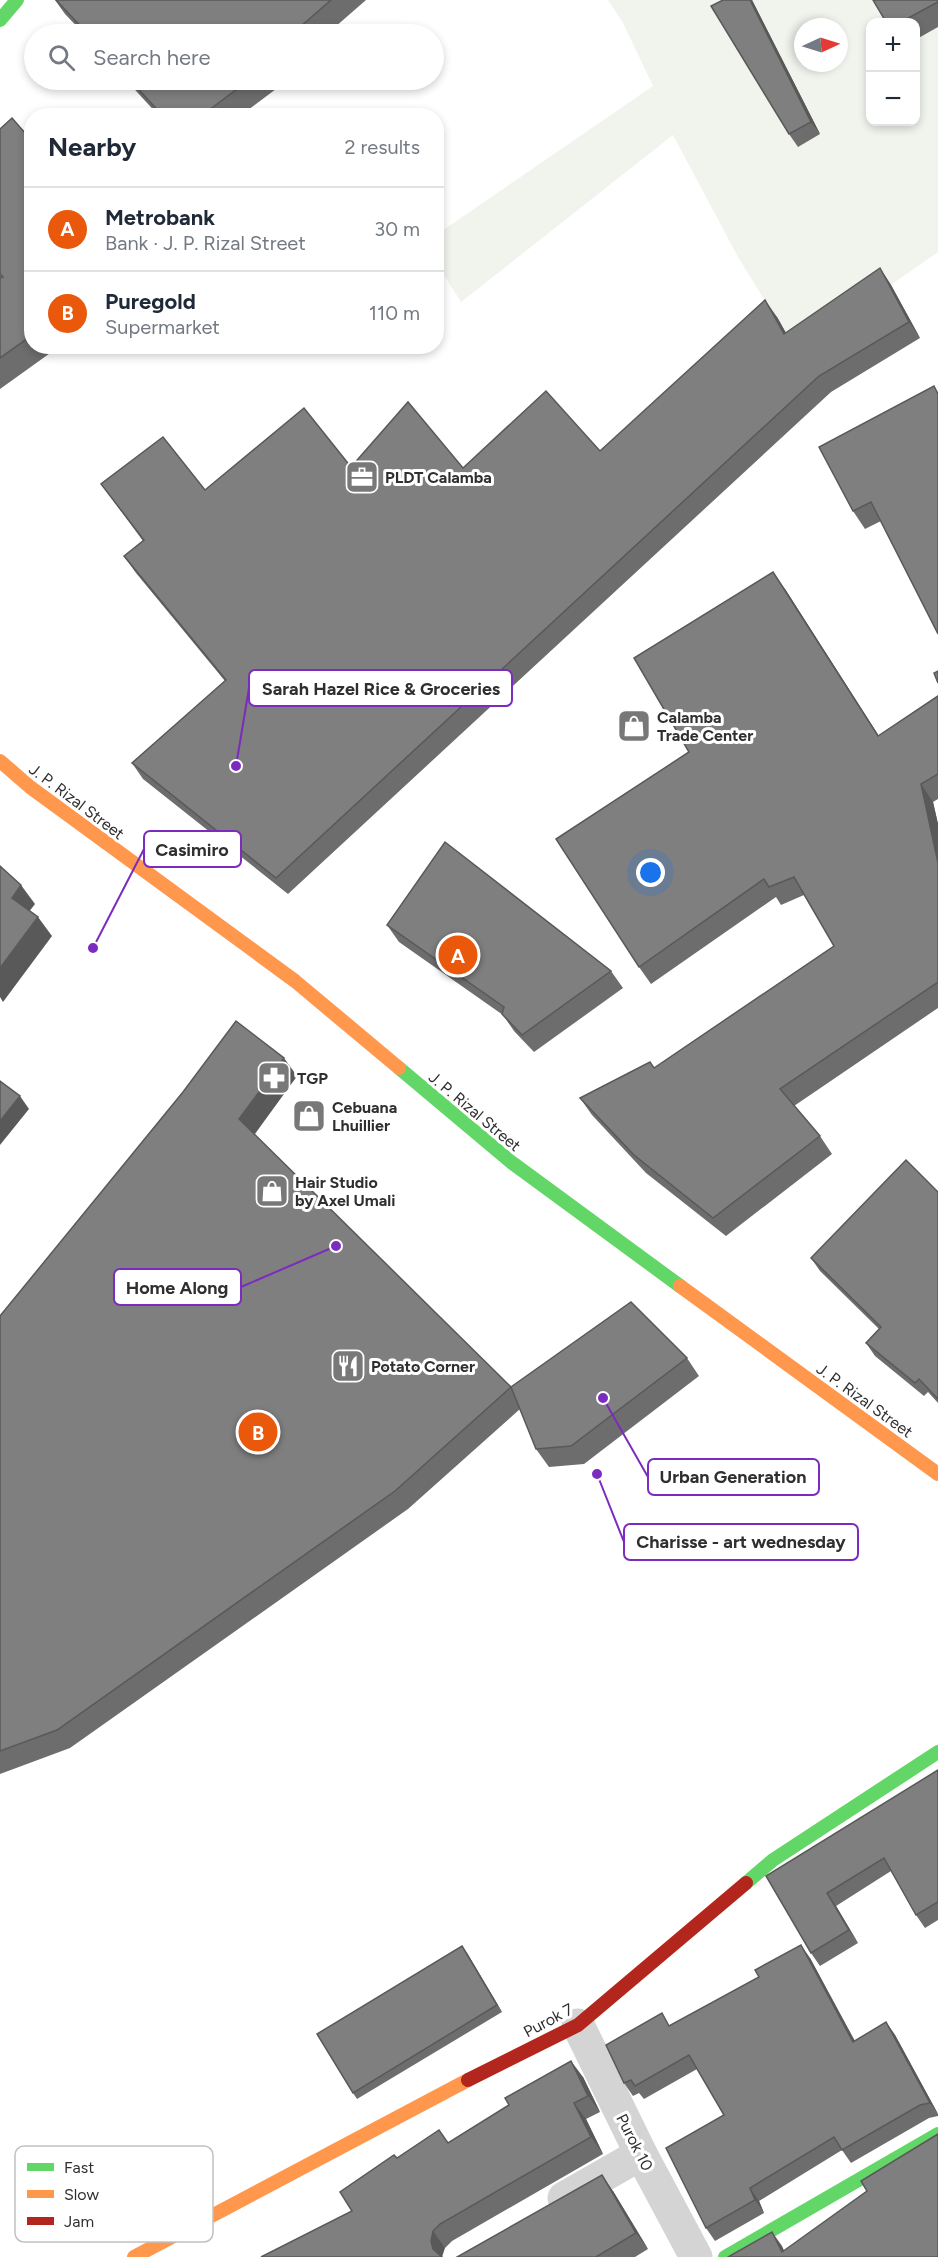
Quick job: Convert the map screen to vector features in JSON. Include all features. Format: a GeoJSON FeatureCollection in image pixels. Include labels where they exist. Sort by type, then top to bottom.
{"type":"FeatureCollection","features":[{"type":"Feature","properties":{"kind":"main road"},"geometry":{"type":"LineString","coordinates":[[0,20],[17,0]]}},
{"type":"Feature","properties":{"kind":"main road","name":"J. P. Rizal Street"},"geometry":{"type":"LineString","coordinates":[[0,761],[30,787],[295,981],[511,1162],[938,1474]]}},
{"type":"Feature","properties":{"kind":"main road","name":"Purok 7"},"geometry":{"type":"LineString","coordinates":[[213,2215],[548,2038],[578,2025],[773,1860],[938,1752]]}},
{"type":"Feature","properties":{"kind":"main road"},"geometry":{"type":"LineString","coordinates":[[725,2257],[938,2134]]}},
{"type":"Feature","properties":{"kind":"main road","name":"Purok 7"},"geometry":{"type":"LineString","coordinates":[[134,2257],[162,2242]]}},
{"type":"Feature","properties":{"kind":"street","name":"Purok 10"},"geometry":{"type":"LineString","coordinates":[[578,2025],[640,2154],[696,2257]]}},
{"type":"Feature","properties":{"kind":"street"},"geometry":{"type":"LineString","coordinates":[[541,2211],[640,2154]]}},
{"type":"Feature","properties":{"kind":"shaded area"},"geometry":{"type":"Polygon","coordinates":[[[608,0],[875,0],[886,18],[866,18],[866,126],[920,126],[920,38],[938,27],[938,252],[796,351],[738,257],[673,135],[461,302],[444,275],[444,230],[653,86],[623,23],[608,0]]]}},
{"type":"Feature","properties":{"kind":"building"},"geometry":{"type":"Polygon","coordinates":[[[56,0],[331,0],[303,24],[79,24],[56,0]]]}},
{"type":"Feature","properties":{"kind":"building"},"geometry":{"type":"Polygon","coordinates":[[[723,0],[750,0],[811,122],[789,134],[711,6],[723,0]]]}},
{"type":"Feature","properties":{"kind":"building"},"geometry":{"type":"Polygon","coordinates":[[[873,0],[938,0],[908,18],[884,18],[873,0]]]}},
{"type":"Feature","properties":{"kind":"building"},"geometry":{"type":"Polygon","coordinates":[[[139,90],[236,90],[212,108],[156,108],[139,90]]]}},
{"type":"Feature","properties":{"kind":"building"},"geometry":{"type":"Polygon","coordinates":[[[12,118],[24,132],[24,341],[0,358],[0,278],[3,277],[0,274],[0,129],[12,118]]]}},
{"type":"Feature","properties":{"kind":"building"},"geometry":{"type":"Polygon","coordinates":[[[880,268],[909,322],[819,376],[276,878],[132,763],[226,680],[124,556],[144,540],[101,484],[163,437],[205,490],[304,408],[351,467],[408,402],[463,468],[546,391],[600,451],[765,300],[784,334],[880,268]]]}},
{"type":"Feature","properties":{"kind":"building"},"geometry":{"type":"Polygon","coordinates":[[[934,386],[938,394],[938,634],[871,502],[853,511],[819,447],[934,386]]]}},
{"type":"Feature","properties":{"kind":"building"},"geometry":{"type":"Polygon","coordinates":[[[773,572],[878,736],[938,696],[938,774],[921,784],[938,863],[938,982],[780,1089],[820,1136],[713,1218],[634,1155],[580,1098],[650,1062],[654,1068],[834,946],[794,877],[769,887],[764,879],[639,967],[556,839],[689,752],[634,658],[773,572]]]}},
{"type":"Feature","properties":{"kind":"building"},"geometry":{"type":"Polygon","coordinates":[[[938,671],[938,683],[934,673],[938,671]]]}},
{"type":"Feature","properties":{"kind":"building"},"geometry":{"type":"Polygon","coordinates":[[[445,842],[611,971],[522,1035],[502,1014],[504,1007],[387,925],[445,842]]]}},
{"type":"Feature","properties":{"kind":"building"},"geometry":{"type":"Polygon","coordinates":[[[0,866],[21,885],[12,898],[38,917],[0,968],[0,866]]]}},
{"type":"Feature","properties":{"kind":"building"},"geometry":{"type":"Polygon","coordinates":[[[236,1021],[284,1058],[239,1119],[511,1387],[395,1491],[57,1730],[0,1751],[0,1316],[183,1092],[236,1021]]]}},
{"type":"Feature","properties":{"kind":"building"},"geometry":{"type":"Polygon","coordinates":[[[0,1081],[20,1096],[0,1121],[0,1081]]]}},
{"type":"Feature","properties":{"kind":"building"},"geometry":{"type":"Polygon","coordinates":[[[906,1160],[938,1192],[938,1399],[919,1379],[915,1383],[866,1343],[881,1327],[811,1258],[906,1160]]]}},
{"type":"Feature","properties":{"kind":"building"},"geometry":{"type":"Polygon","coordinates":[[[631,1302],[687,1358],[571,1446],[536,1449],[511,1387],[631,1302]]]}},
{"type":"Feature","properties":{"kind":"building"},"geometry":{"type":"Polygon","coordinates":[[[938,1770],[938,1902],[916,1915],[884,1858],[827,1893],[849,1930],[811,1953],[766,1876],[938,1770]]]}},
{"type":"Feature","properties":{"kind":"building"},"geometry":{"type":"Polygon","coordinates":[[[801,1945],[853,2042],[886,2022],[930,2103],[920,2105],[842,2150],[834,2137],[750,2188],[755,2200],[706,2228],[666,2148],[724,2115],[689,2055],[635,2086],[631,2080],[624,2083],[606,2045],[662,2013],[669,2026],[759,1977],[755,1970],[801,1945]]]}},
{"type":"Feature","properties":{"kind":"building"},"geometry":{"type":"Polygon","coordinates":[[[462,1946],[497,2005],[353,2093],[317,2034],[462,1946]]]}},
{"type":"Feature","properties":{"kind":"building"},"geometry":{"type":"Polygon","coordinates":[[[571,2061],[588,2096],[574,2103],[591,2137],[440,2224],[433,2231],[431,2241],[433,2249],[442,2257],[261,2257],[352,2211],[340,2192],[394,2155],[397,2158],[439,2130],[448,2143],[509,2105],[505,2098],[571,2061]]]}},
{"type":"Feature","properties":{"kind":"building"},"geometry":{"type":"Polygon","coordinates":[[[938,2134],[938,2257],[728,2257],[772,2232],[782,2252],[867,2191],[861,2181],[938,2134]]]}},
{"type":"Feature","properties":{"kind":"building"},"geometry":{"type":"Polygon","coordinates":[[[602,2175],[636,2233],[596,2257],[457,2257],[602,2175]]]}},
{"type":"Feature","properties":{"kind":"traffic: fast"},"geometry":{"type":"LineString","coordinates":[[0,20],[17,0]]}},
{"type":"Feature","properties":{"kind":"traffic: fast"},"geometry":{"type":"LineString","coordinates":[[399,1068],[511,1162],[680,1286]]}},
{"type":"Feature","properties":{"kind":"traffic: fast"},"geometry":{"type":"LineString","coordinates":[[746,1883],[773,1860],[938,1752]]}},
{"type":"Feature","properties":{"kind":"traffic: fast"},"geometry":{"type":"LineString","coordinates":[[725,2257],[938,2134]]}},
{"type":"Feature","properties":{"kind":"traffic: slow"},"geometry":{"type":"LineString","coordinates":[[0,761],[30,787],[295,981],[399,1068]]}},
{"type":"Feature","properties":{"kind":"traffic: slow"},"geometry":{"type":"LineString","coordinates":[[680,1286],[938,1474]]}},
{"type":"Feature","properties":{"kind":"traffic: slow"},"geometry":{"type":"LineString","coordinates":[[213,2215],[468,2080]]}},
{"type":"Feature","properties":{"kind":"traffic: slow"},"geometry":{"type":"LineString","coordinates":[[134,2257],[162,2242]]}},
{"type":"Feature","properties":{"kind":"traffic: jam"},"geometry":{"type":"LineString","coordinates":[[468,2080],[578,2025],[746,1883]]}},
{"type":"Feature","properties":{"kind":"place","name":"PLDT Calamba"},"geometry":{"type":"Point","coordinates":[362,477]}},
{"type":"Feature","properties":{"kind":"place","name":"Calamba Trade Center"},"geometry":{"type":"Point","coordinates":[634,726]}},
{"type":"Feature","properties":{"kind":"place","name":"Sarah Hazel Rice & Groceries"},"geometry":{"type":"Point","coordinates":[236,766]}},
{"type":"Feature","properties":{"kind":"place","name":"Casimiro"},"geometry":{"type":"Point","coordinates":[93,948]}},
{"type":"Feature","properties":{"kind":"place","name":"Metrobank"},"geometry":{"type":"Point","coordinates":[458,955]}},
{"type":"Feature","properties":{"kind":"place","name":"TGP"},"geometry":{"type":"Point","coordinates":[274,1078]}},
{"type":"Feature","properties":{"kind":"place","name":"Cebuana Lhuillier"},"geometry":{"type":"Point","coordinates":[309,1116]}},
{"type":"Feature","properties":{"kind":"place","name":"Hair Studio by Axel Umali"},"geometry":{"type":"Point","coordinates":[272,1191]}},
{"type":"Feature","properties":{"kind":"place","name":"Home Along"},"geometry":{"type":"Point","coordinates":[336,1246]}},
{"type":"Feature","properties":{"kind":"place","name":"Potato Corner"},"geometry":{"type":"Point","coordinates":[348,1366]}},
{"type":"Feature","properties":{"kind":"place","name":"Urban Generation"},"geometry":{"type":"Point","coordinates":[603,1398]}},
{"type":"Feature","properties":{"kind":"place","name":"Puregold"},"geometry":{"type":"Point","coordinates":[258,1432]}},
{"type":"Feature","properties":{"kind":"place","name":"Charisse - art wednesday"},"geometry":{"type":"Point","coordinates":[597,1474]}}]}
